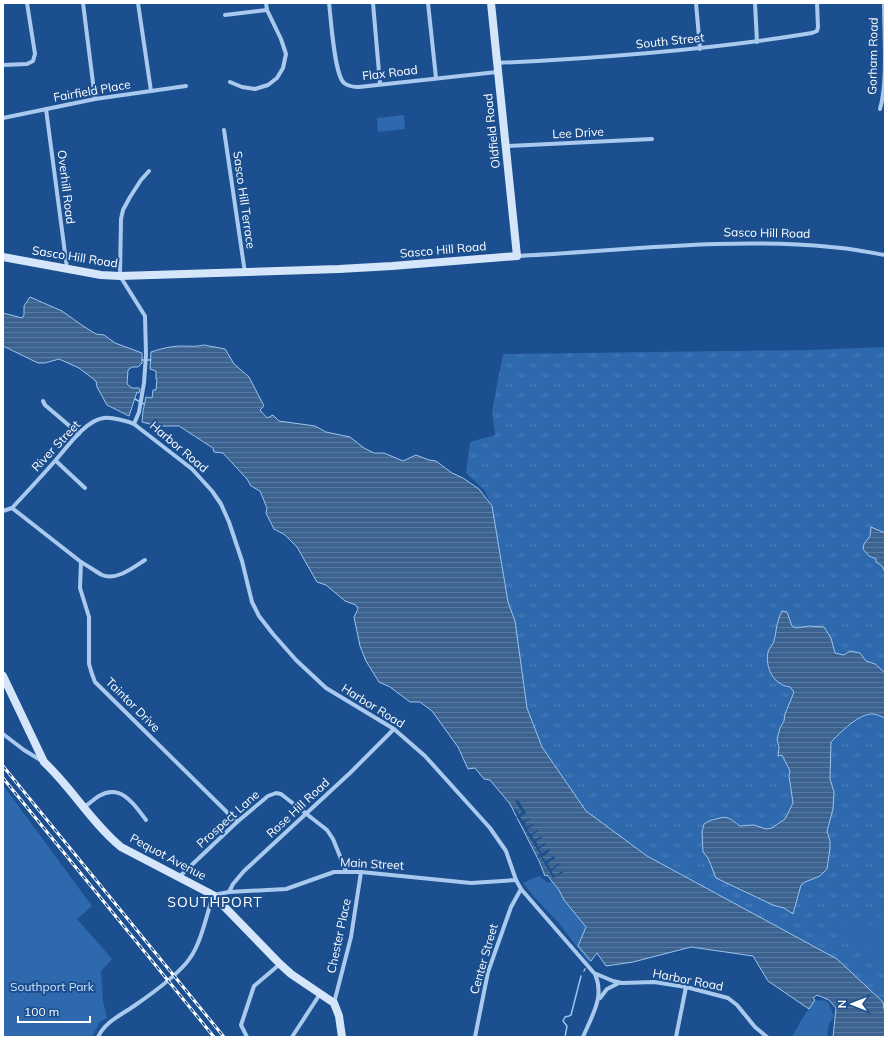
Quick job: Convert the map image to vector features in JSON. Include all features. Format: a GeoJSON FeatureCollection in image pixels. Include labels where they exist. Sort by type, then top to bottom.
{"type":"FeatureCollection","features":[{"type":"Feature","properties":{"kind":"street"},"geometry":{"type":"LineString","coordinates":[[3,65],[27,64],[33,61],[35,54],[27,3]]}},
{"type":"Feature","properties":{"kind":"street"},"geometry":{"type":"LineString","coordinates":[[83,3],[95,99]]}},
{"type":"Feature","properties":{"kind":"street"},"geometry":{"type":"LineString","coordinates":[[138,3],[151,91]]}},
{"type":"Feature","properties":{"kind":"street"},"geometry":{"type":"LineString","coordinates":[[230,82],[242,87],[255,89],[268,85],[277,78],[283,68],[286,54],[281,39],[267,10],[266,3]]}},
{"type":"Feature","properties":{"kind":"street","name":"Flax Road"},"geometry":{"type":"LineString","coordinates":[[329,3],[338,72],[344,83],[354,87],[497,72]]}},
{"type":"Feature","properties":{"kind":"street"},"geometry":{"type":"LineString","coordinates":[[373,3],[380,84]]}},
{"type":"Feature","properties":{"kind":"street"},"geometry":{"type":"LineString","coordinates":[[428,3],[436,78]]}},
{"type":"Feature","properties":{"kind":"street","name":"Oldfield Road"},"geometry":{"type":"LineString","coordinates":[[491,3],[517,256]]}},
{"type":"Feature","properties":{"kind":"street"},"geometry":{"type":"LineString","coordinates":[[696,3],[700,49]]}},
{"type":"Feature","properties":{"kind":"street"},"geometry":{"type":"LineString","coordinates":[[755,3],[757,42]]}},
{"type":"Feature","properties":{"kind":"street","name":"South Street"},"geometry":{"type":"LineString","coordinates":[[497,63],[634,55],[700,49],[812,33],[817,30],[818,27],[817,3]]}},
{"type":"Feature","properties":{"kind":"street","name":"Gorham Road"},"geometry":{"type":"LineString","coordinates":[[880,108],[883,97],[885,73],[884,3]]}},
{"type":"Feature","properties":{"kind":"street"},"geometry":{"type":"LineString","coordinates":[[225,15],[267,10]]}},
{"type":"Feature","properties":{"kind":"street","name":"Fairfield Place"},"geometry":{"type":"LineString","coordinates":[[3,118],[95,99],[186,86]]}},
{"type":"Feature","properties":{"kind":"street","name":"Overhill Road"},"geometry":{"type":"LineString","coordinates":[[46,109],[66,268]]}},
{"type":"Feature","properties":{"kind":"street","name":"Sasco Hill Terrace"},"geometry":{"type":"LineString","coordinates":[[224,130],[245,273]]}},
{"type":"Feature","properties":{"kind":"street","name":"Lee Drive"},"geometry":{"type":"LineString","coordinates":[[506,146],[652,139]]}},
{"type":"Feature","properties":{"kind":"street"},"geometry":{"type":"LineString","coordinates":[[120,276],[121,220],[123,210],[141,180],[149,171]]}},
{"type":"Feature","properties":{"kind":"street","name":"Sasco Hill Road"},"geometry":{"type":"LineString","coordinates":[[3,258],[101,275],[120,276],[245,273],[392,266],[673,246],[753,244],[831,247],[885,255]]}},
{"type":"Feature","properties":{"kind":"street","name":"Harbor Road"},"geometry":{"type":"LineString","coordinates":[[120,276],[145,316],[146,355],[142,396],[139,412],[134,424],[192,469],[212,491],[221,504],[229,522],[242,561],[252,602],[273,634],[296,660],[326,688],[394,729],[425,756],[490,828],[506,851],[516,880],[521,889],[594,973],[622,983],[654,982],[686,987],[728,998],[737,1005],[755,1027],[767,1037]]}},
{"type":"Feature","properties":{"kind":"street"},"geometry":{"type":"LineString","coordinates":[[43,401],[44,405],[78,434]]}},
{"type":"Feature","properties":{"kind":"street","name":"River Street"},"geometry":{"type":"LineString","coordinates":[[3,511],[12,508],[56,461],[78,434],[90,424],[104,418],[126,421],[134,424]]}},
{"type":"Feature","properties":{"kind":"street"},"geometry":{"type":"LineString","coordinates":[[56,461],[85,488]]}},
{"type":"Feature","properties":{"kind":"street"},"geometry":{"type":"LineString","coordinates":[[12,508],[81,562],[103,575],[110,576],[126,572],[146,560]]}},
{"type":"Feature","properties":{"kind":"street","name":"Taintor Drive"},"geometry":{"type":"LineString","coordinates":[[81,562],[80,588],[89,617],[89,664],[96,682],[237,822]]}},
{"type":"Feature","properties":{"kind":"street","name":"Pequot Avenue"},"geometry":{"type":"LineString","coordinates":[[4,678],[44,762],[54,771],[110,838],[121,847],[213,895],[291,974],[334,1003]]}},
{"type":"Feature","properties":{"kind":"street","name":"Rose Hill Road"},"geometry":{"type":"LineString","coordinates":[[229,892],[233,884],[244,871],[350,773],[394,729]]}},
{"type":"Feature","properties":{"kind":"street"},"geometry":{"type":"LineString","coordinates":[[3,734],[24,750],[44,762]]}},
{"type":"Feature","properties":{"kind":"street"},"geometry":{"type":"LineString","coordinates":[[84,808],[98,796],[108,792],[121,793],[130,800],[146,820]]}},
{"type":"Feature","properties":{"kind":"street","name":"Prospect Lane"},"geometry":{"type":"LineString","coordinates":[[179,877],[237,822],[268,796],[281,794],[306,814]]}},
{"type":"Feature","properties":{"kind":"street"},"geometry":{"type":"LineString","coordinates":[[306,814],[327,830],[333,839],[346,872]]}},
{"type":"Feature","properties":{"kind":"street","name":"Main Street"},"geometry":{"type":"LineString","coordinates":[[229,892],[253,892],[286,888],[304,883],[325,874],[346,872],[361,872],[471,883],[516,880]]}},
{"type":"Feature","properties":{"kind":"street","name":"Chester Place"},"geometry":{"type":"LineString","coordinates":[[334,1003],[351,937],[361,872]]}},
{"type":"Feature","properties":{"kind":"street","name":"Center Street"},"geometry":{"type":"LineString","coordinates":[[475,1037],[488,972],[509,911],[521,889]]}},
{"type":"Feature","properties":{"kind":"street"},"geometry":{"type":"LineString","coordinates":[[98,1037],[108,1024],[149,995],[190,959],[197,945],[213,895],[229,892]]}},
{"type":"Feature","properties":{"kind":"street"},"geometry":{"type":"LineString","coordinates":[[247,1037],[241,1025],[254,986],[280,964]]}},
{"type":"Feature","properties":{"kind":"street"},"geometry":{"type":"LineString","coordinates":[[594,973],[599,989],[599,1000]]}},
{"type":"Feature","properties":{"kind":"street"},"geometry":{"type":"LineString","coordinates":[[583,1037],[599,1000],[608,989],[615,984],[622,983]]}},
{"type":"Feature","properties":{"kind":"street"},"geometry":{"type":"LineString","coordinates":[[676,1037],[686,987]]}},
{"type":"Feature","properties":{"kind":"street"},"geometry":{"type":"LineString","coordinates":[[292,1037],[320,994]]}},
{"type":"Feature","properties":{"kind":"street"},"geometry":{"type":"LineString","coordinates":[[334,1003],[339,1016],[342,1037]]}},
{"type":"Feature","properties":{"kind":"green space"},"geometry":{"type":"Polygon","coordinates":[[[404,115],[405,129],[378,132],[377,118],[404,115]]]}},
{"type":"Feature","properties":{"kind":"green space"},"geometry":{"type":"Polygon","coordinates":[[[885,347],[885,1016],[883,1002],[837,959],[647,856],[586,811],[542,747],[527,708],[515,621],[508,602],[492,506],[484,490],[466,473],[470,442],[495,435],[492,411],[503,354],[810,350],[885,347]]]}},
{"type":"Feature","properties":{"kind":"green space","name":"Southport Park"},"geometry":{"type":"Polygon","coordinates":[[[3,785],[92,906],[77,919],[112,959],[101,971],[103,1001],[107,1018],[100,1022],[92,1037],[3,1037],[3,785]]]}},
{"type":"Feature","properties":{"kind":"green space"},"geometry":{"type":"Polygon","coordinates":[[[539,876],[548,883],[552,881],[564,900],[586,927],[578,946],[591,961],[589,963],[558,922],[523,883],[539,876]]]}},
{"type":"Feature","properties":{"kind":"green space"},"geometry":{"type":"Polygon","coordinates":[[[885,905],[885,966],[861,954],[885,905]]]}},
{"type":"Feature","properties":{"kind":"green space"},"geometry":{"type":"Polygon","coordinates":[[[848,914],[872,926],[861,947],[838,935],[848,914]]]}},
{"type":"Feature","properties":{"kind":"green space"},"geometry":{"type":"Polygon","coordinates":[[[822,1000],[828,1002],[834,1016],[829,1024],[827,1037],[792,1037],[814,1001],[822,1000]]]}},
{"type":"Feature","properties":{"kind":"shaded area"},"geometry":{"type":"Polygon","coordinates":[[[30,297],[62,311],[96,334],[104,335],[115,343],[142,353],[142,363],[138,367],[132,367],[128,370],[127,384],[132,388],[140,389],[139,393],[137,392],[129,416],[107,405],[97,387],[96,381],[79,368],[59,359],[45,363],[38,363],[3,346],[3,313],[22,318],[24,315],[24,306],[30,297]]]}},
{"type":"Feature","properties":{"kind":"shaded area"},"geometry":{"type":"Polygon","coordinates":[[[204,345],[225,349],[234,364],[249,377],[264,406],[260,410],[267,418],[273,415],[279,421],[315,426],[326,432],[350,437],[364,448],[374,453],[384,453],[403,461],[416,455],[436,461],[452,473],[463,478],[479,489],[492,506],[508,602],[515,621],[527,708],[542,747],[586,811],[647,856],[837,959],[883,1002],[885,1037],[833,1037],[836,1008],[829,1000],[817,995],[813,998],[815,1000],[809,1009],[768,981],[753,956],[691,947],[633,962],[606,966],[597,953],[591,961],[578,946],[586,927],[564,900],[559,890],[547,875],[545,876],[510,804],[490,780],[484,779],[475,768],[468,769],[458,747],[432,711],[420,702],[410,702],[390,687],[379,682],[366,661],[360,646],[354,617],[358,609],[356,605],[345,601],[326,585],[317,582],[297,547],[285,535],[274,529],[266,513],[267,508],[260,491],[251,486],[247,479],[223,453],[214,452],[213,448],[179,426],[157,426],[142,422],[146,397],[152,398],[153,390],[156,390],[156,371],[150,369],[151,352],[174,347],[204,345]]]}},
{"type":"Feature","properties":{"kind":"shaded area"},"geometry":{"type":"Polygon","coordinates":[[[871,527],[885,533],[885,572],[882,566],[876,562],[876,559],[869,556],[863,549],[864,544],[870,536],[871,527]]]}},
{"type":"Feature","properties":{"kind":"shaded area"},"geometry":{"type":"Polygon","coordinates":[[[782,611],[787,612],[792,626],[796,628],[809,626],[824,627],[831,638],[835,653],[844,655],[850,651],[860,653],[866,661],[875,664],[884,672],[885,671],[885,718],[876,714],[862,717],[850,724],[831,742],[830,779],[834,792],[833,809],[827,831],[830,841],[830,848],[827,869],[820,876],[801,885],[793,914],[784,908],[773,905],[716,878],[708,858],[703,852],[702,832],[705,823],[723,817],[729,818],[740,826],[754,825],[766,829],[772,828],[785,819],[793,803],[789,776],[790,771],[782,755],[778,756],[779,747],[777,739],[794,692],[790,687],[784,686],[775,679],[769,669],[767,658],[774,641],[782,611]]]}},
{"type":"Feature","properties":{"kind":"pier"},"geometry":{"type":"Polygon","coordinates":[[[518,800],[526,813],[520,817],[523,821],[530,818],[525,822],[526,827],[533,824],[534,825],[527,829],[530,834],[538,830],[532,835],[534,840],[542,836],[542,838],[536,841],[538,847],[545,843],[546,844],[539,850],[542,853],[549,849],[550,851],[542,857],[546,861],[554,856],[555,858],[547,864],[551,869],[559,863],[560,864],[551,871],[555,876],[562,871],[564,872],[553,878],[541,857],[537,857],[540,854],[518,818],[516,818],[517,816],[514,810],[516,809],[519,814],[522,812],[515,801],[518,800]]]}},
{"type":"Feature","properties":{"kind":"waterway"},"geometry":{"type":"LineString","coordinates":[[142,360],[151,360]]}},
{"type":"Feature","properties":{"kind":"waterway"},"geometry":{"type":"LineString","coordinates":[[135,399],[144,404]]}},
{"type":"Feature","properties":{"kind":"waterway"},"geometry":{"type":"LineString","coordinates":[[564,1037],[567,1026],[563,1021],[565,1017],[571,1015],[581,976]]}},
{"type":"Feature","properties":{"kind":"railway"},"geometry":{"type":"LineString","coordinates":[[3,766],[224,1037]]}},
{"type":"Feature","properties":{"kind":"railway"},"geometry":{"type":"LineString","coordinates":[[3,778],[214,1037]]}},
{"type":"Feature","properties":{"kind":"district","name":"SOUTHPORT"},"geometry":{"type":"Point","coordinates":[215,902]}}]}
